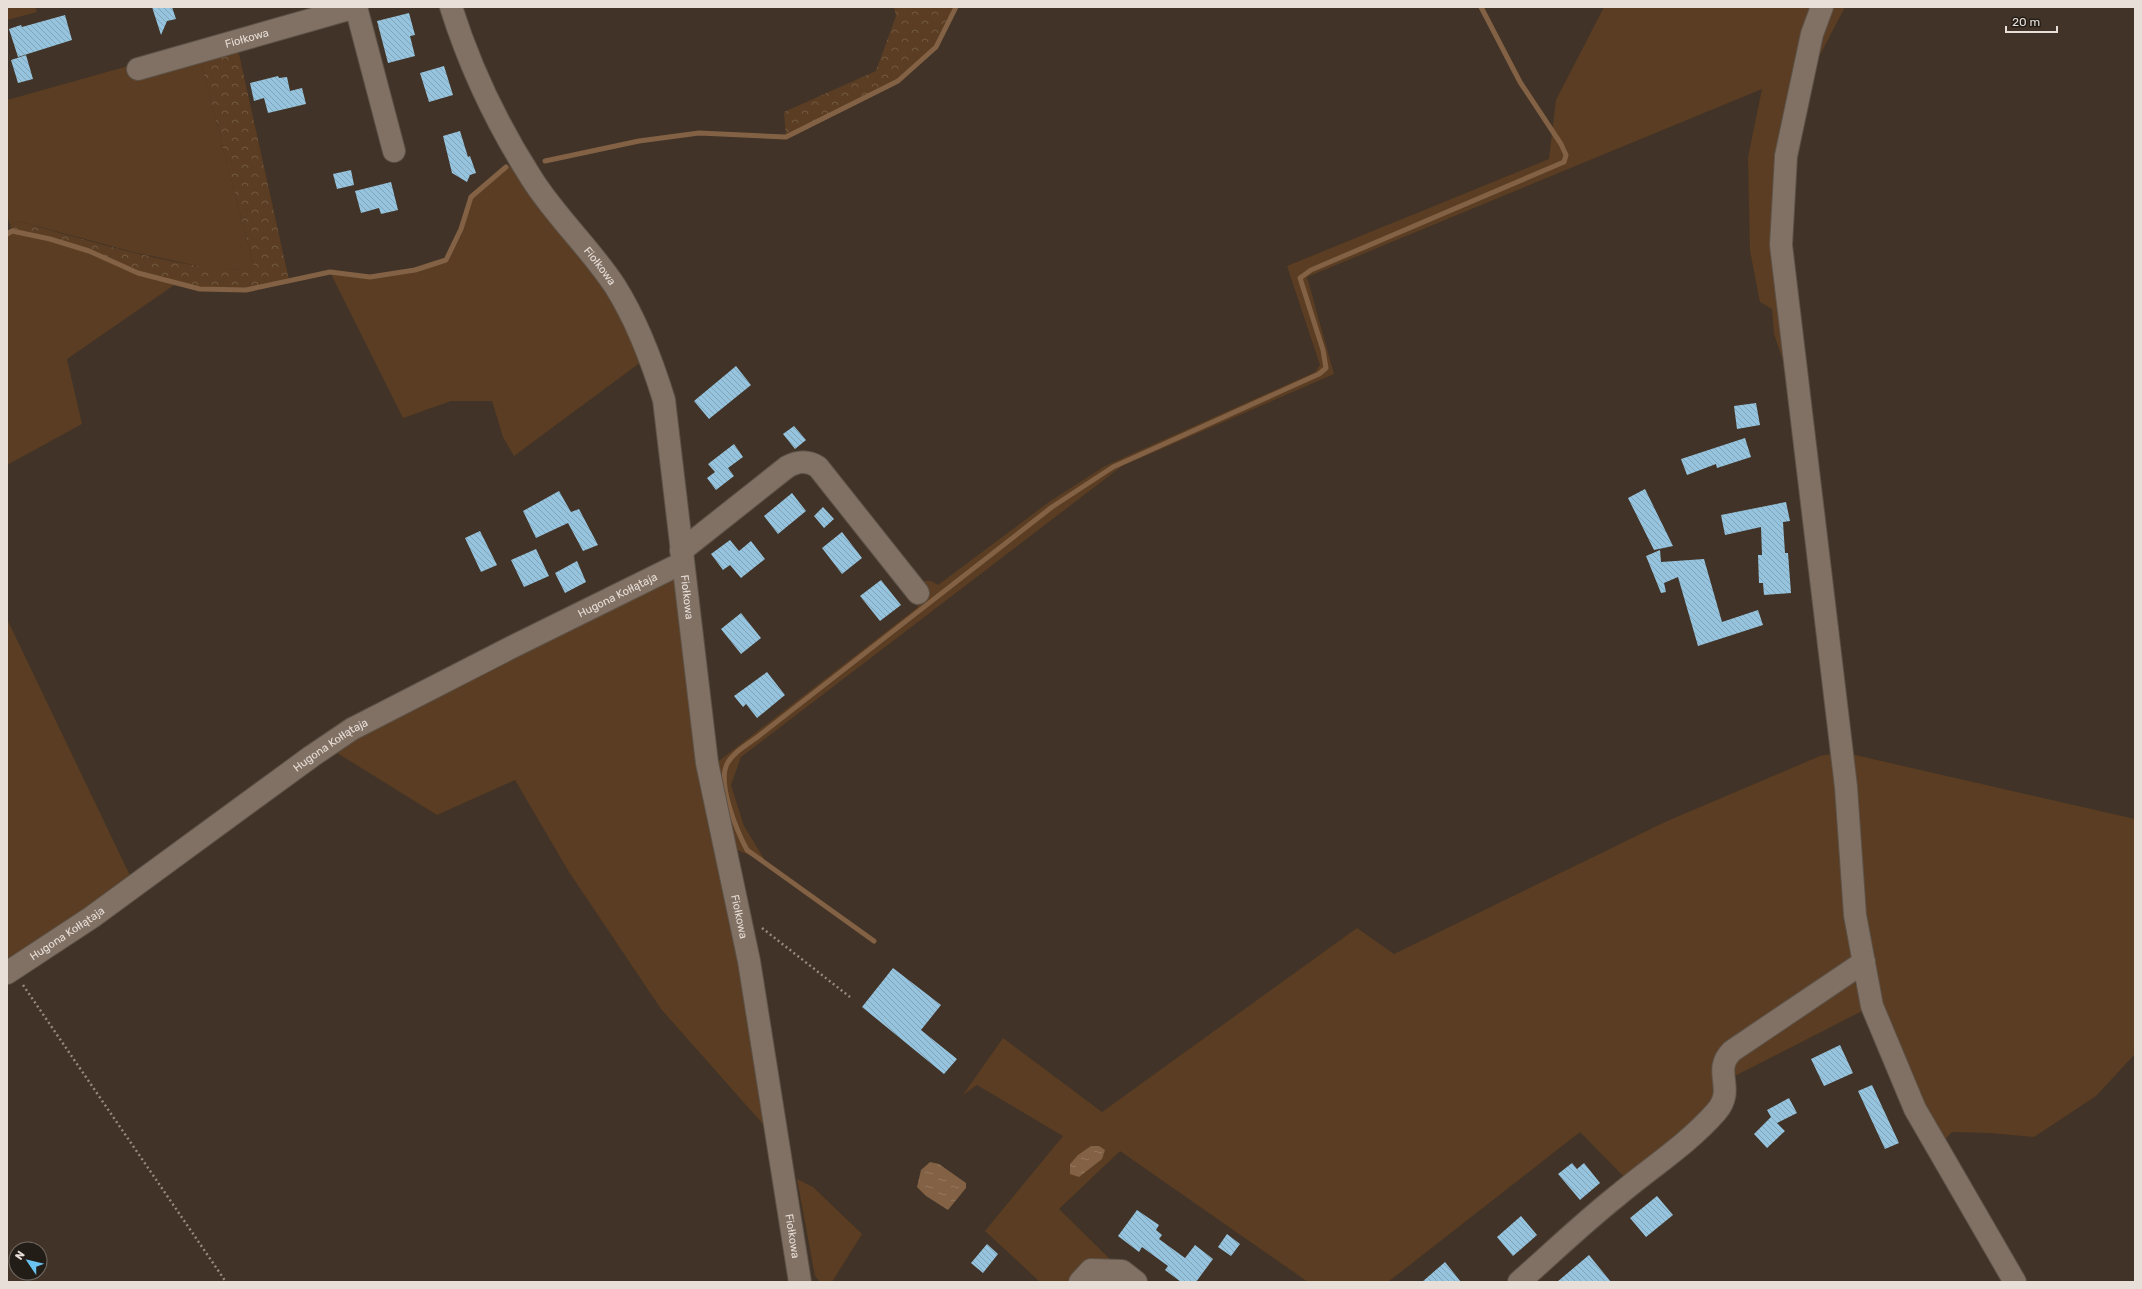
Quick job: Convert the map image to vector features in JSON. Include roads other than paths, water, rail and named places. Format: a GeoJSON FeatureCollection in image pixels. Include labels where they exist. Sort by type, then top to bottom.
{"type":"FeatureCollection","features":[{"type":"Feature","properties":{"kind":"street","name":"Fiołkowa"},"geometry":{"type":"LineString","coordinates":[[138,68],[356,7],[394,151]]}},
{"type":"Feature","properties":{"kind":"street","name":"Fiołkowa"},"geometry":{"type":"LineString","coordinates":[[451,7],[460,36],[501,126],[532,179],[615,287],[650,356],[664,400],[707,763],[749,961],[800,1282]]}},
{"type":"Feature","properties":{"kind":"street"},"geometry":{"type":"LineString","coordinates":[[1822,7],[1812,34],[1786,156],[1780,245],[1846,787],[1855,915],[1872,1006],[1915,1109],[2015,1282]]}},
{"type":"Feature","properties":{"kind":"street"},"geometry":{"type":"LineString","coordinates":[[682,557],[787,467],[803,462],[811,463],[818,467],[918,593]]}},
{"type":"Feature","properties":{"kind":"street","name":"Hugona Kołłątaja"},"geometry":{"type":"LineString","coordinates":[[10,972],[92,918],[306,760],[352,729],[547,630],[682,557]]}},
{"type":"Feature","properties":{"kind":"street"},"geometry":{"type":"LineString","coordinates":[[1519,1282],[1617,1196],[1699,1129],[1717,1111],[1725,1099],[1722,1068],[1724,1059],[1732,1051],[1864,962]]}},
{"type":"Feature","properties":{"kind":"street"},"geometry":{"type":"LineString","coordinates":[[1080,1282],[1091,1270],[1122,1271],[1136,1282]]}},
{"type":"Feature","properties":{"kind":"water"},"geometry":{"type":"Polygon","coordinates":[[[1091,1146],[1099,1146],[1105,1150],[1102,1159],[1079,1177],[1070,1174],[1070,1164],[1078,1155],[1091,1146]]]}},
{"type":"Feature","properties":{"kind":"water"},"geometry":{"type":"Polygon","coordinates":[[[930,1162],[939,1164],[966,1183],[966,1188],[948,1210],[926,1196],[917,1187],[921,1170],[930,1162]]]}},
{"type":"Feature","properties":{"kind":"waterway"},"geometry":{"type":"LineString","coordinates":[[545,161],[639,141],[699,133],[786,137],[898,81],[936,47],[956,7]]}},
{"type":"Feature","properties":{"kind":"waterway"},"geometry":{"type":"LineString","coordinates":[[874,941],[747,850],[738,831],[726,795],[724,783],[727,764],[742,748],[1052,507],[1113,467],[1319,374],[1326,368],[1323,350],[1300,278],[1311,270],[1564,162],[1566,155],[1561,144],[1520,82],[1481,7]]}},
{"type":"Feature","properties":{"kind":"waterway"},"geometry":{"type":"LineString","coordinates":[[7,234],[12,231],[50,239],[89,251],[138,273],[200,289],[246,290],[330,272],[370,277],[415,270],[446,260],[461,229],[471,197],[506,167]]}}]}
